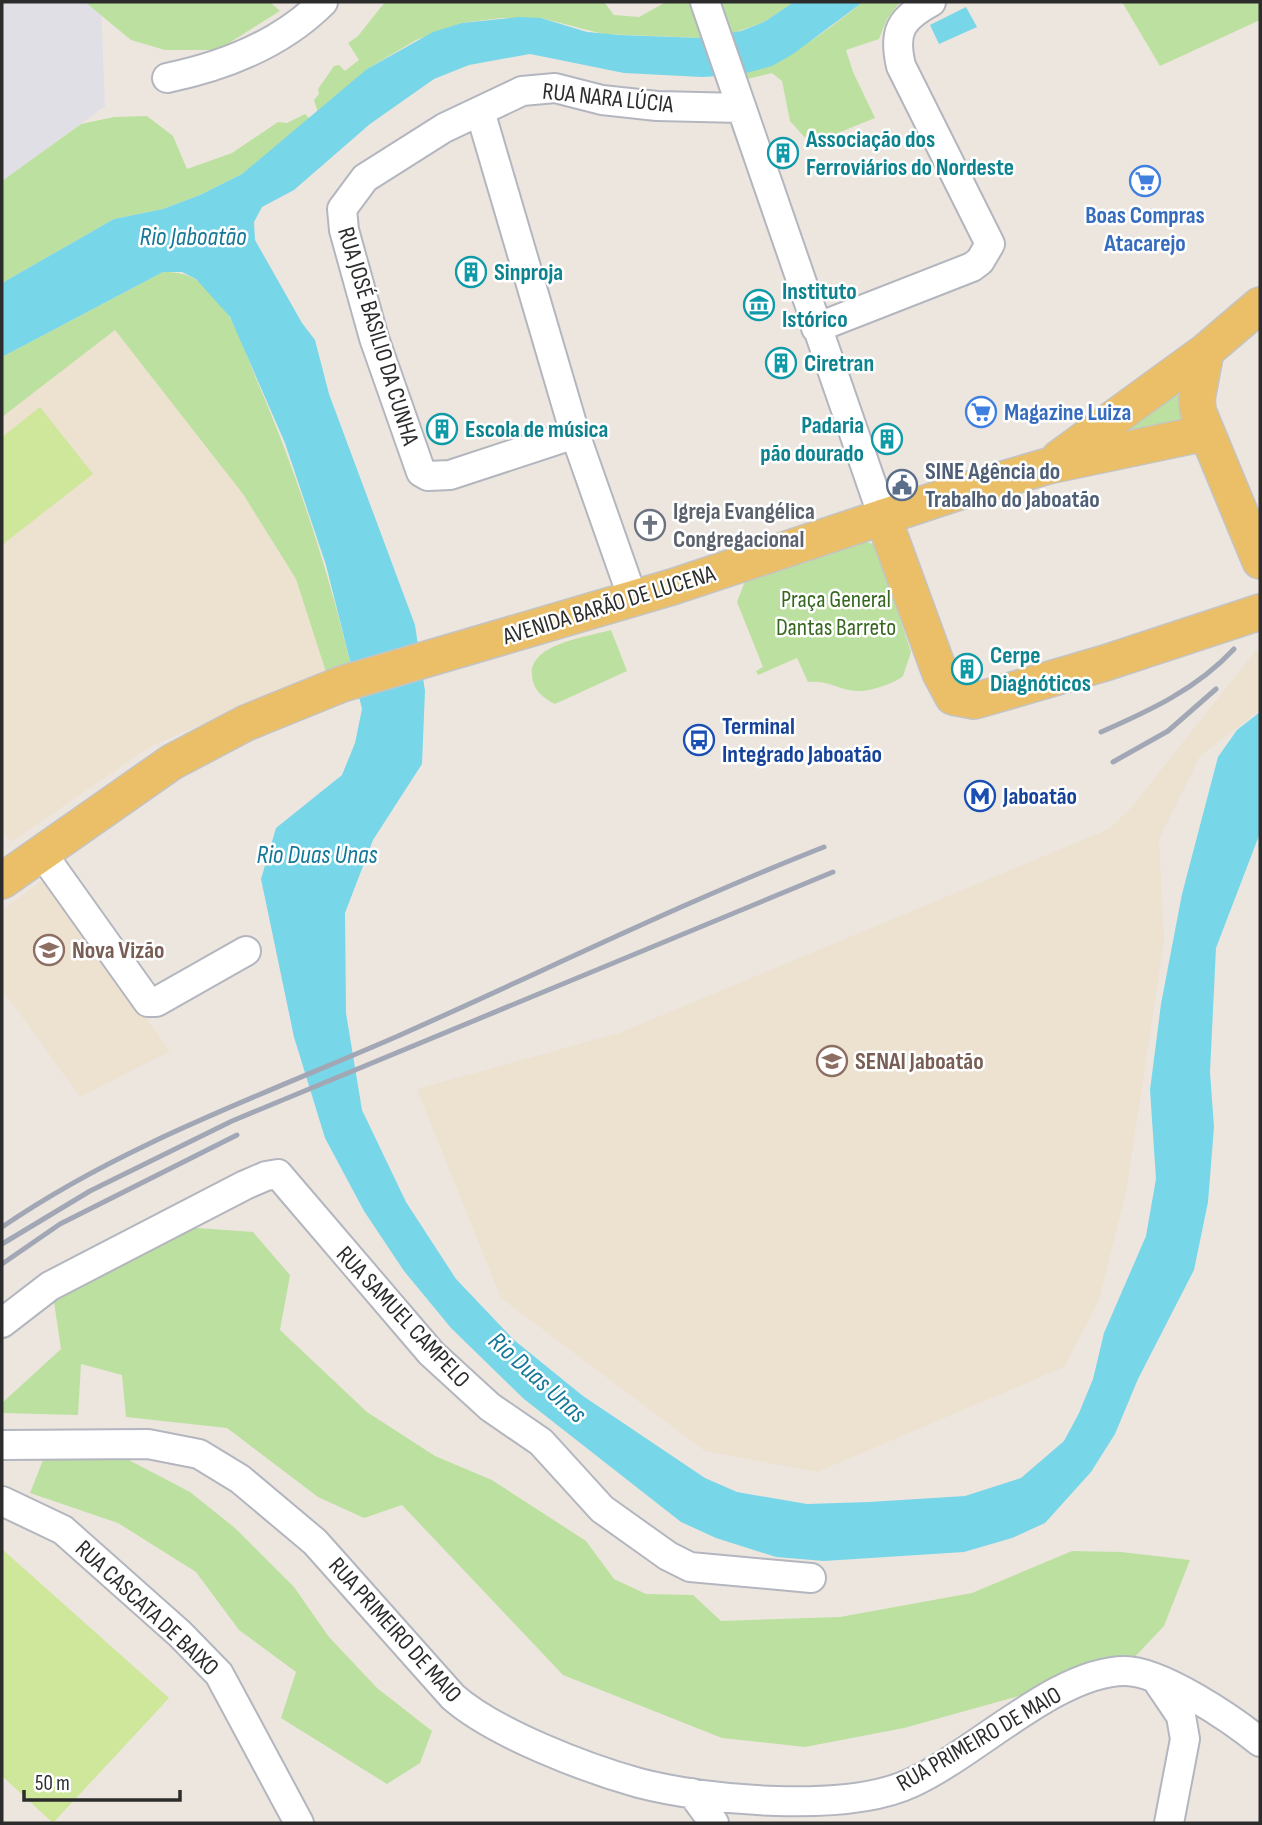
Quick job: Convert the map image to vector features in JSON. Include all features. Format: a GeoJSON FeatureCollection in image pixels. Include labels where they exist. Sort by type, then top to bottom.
{"type":"FeatureCollection","features":[{"type":"Feature","properties":{"kind":"main road","name":"AVENIDA BARÃO DE LUCENA"},"geometry":{"type":"LineString","coordinates":[[1048,466],[1206,351],[1260,305]]}},
{"type":"Feature","properties":{"kind":"main road"},"geometry":{"type":"LineString","coordinates":[[1206,351],[1197,398],[1205,433],[1260,561]]}},
{"type":"Feature","properties":{"kind":"main road","name":"AVENIDA BARÃO DE LUCENA"},"geometry":{"type":"LineString","coordinates":[[2,881],[172,762],[246,723],[342,684],[633,599],[1048,466],[1205,433]]}},
{"type":"Feature","properties":{"kind":"main road"},"geometry":{"type":"LineString","coordinates":[[883,517],[940,673],[953,698],[985,698],[1105,663],[1260,612]]}},
{"type":"Feature","properties":{"kind":"street"},"geometry":{"type":"LineString","coordinates":[[167,78],[211,69],[255,49],[292,30],[323,2]]}},
{"type":"Feature","properties":{"kind":"street"},"geometry":{"type":"LineString","coordinates":[[705,2],[883,517]]}},
{"type":"Feature","properties":{"kind":"street"},"geometry":{"type":"LineString","coordinates":[[816,328],[972,267],[980,261],[990,244],[901,66],[897,46],[898,32],[915,12],[931,2]]}},
{"type":"Feature","properties":{"kind":"street","name":"RUA NARA LÚCIA"},"geometry":{"type":"LineString","coordinates":[[480,111],[522,91],[555,88],[602,100],[643,104],[737,98]]}},
{"type":"Feature","properties":{"kind":"street"},"geometry":{"type":"LineString","coordinates":[[480,111],[575,434],[633,599]]}},
{"type":"Feature","properties":{"kind":"street","name":"RUA JOSÉ BASILIO DA CUNHA"},"geometry":{"type":"LineString","coordinates":[[480,111],[444,128],[365,178],[342,209],[344,230],[374,338],[416,464],[421,472],[428,476],[450,475],[575,434]]}},
{"type":"Feature","properties":{"kind":"street"},"geometry":{"type":"LineString","coordinates":[[41,852],[148,1002],[156,1002],[246,951]]}},
{"type":"Feature","properties":{"kind":"street","name":"RUA SAMUEL CAMPELO"},"geometry":{"type":"LineString","coordinates":[[2,1323],[50,1286],[245,1185],[265,1176],[278,1174],[431,1353],[490,1407],[541,1441],[602,1509],[668,1556],[690,1567],[732,1573],[811,1578]]}},
{"type":"Feature","properties":{"kind":"street","name":"RUA PRIMEIRO DE MAIO"},"geometry":{"type":"LineString","coordinates":[[2,1445],[148,1444],[199,1454],[240,1479],[315,1542],[471,1713],[575,1760],[639,1783],[692,1793],[808,1800],[844,1800],[879,1793],[912,1783],[1082,1681],[1126,1671],[1156,1680],[1216,1709],[1260,1742]]}},
{"type":"Feature","properties":{"kind":"street","name":"RUA CASCATA DE BAIXO"},"geometry":{"type":"LineString","coordinates":[[2,1502],[36,1516],[72,1537],[180,1634],[219,1674],[299,1823]]}},
{"type":"Feature","properties":{"kind":"street"},"geometry":{"type":"LineString","coordinates":[[1156,1680],[1176,1706],[1184,1727],[1183,1755],[1169,1823]]}},
{"type":"Feature","properties":{"kind":"street"},"geometry":{"type":"LineString","coordinates":[[692,1793],[714,1823]]}},
{"type":"Feature","properties":{"kind":"shaded area"},"geometry":{"type":"Polygon","coordinates":[[[2,2],[101,2],[105,106],[2,181],[2,2]]]}},
{"type":"Feature","properties":{"kind":"shaded area"},"geometry":{"type":"Polygon","coordinates":[[[115,330],[243,494],[296,579],[326,672],[151,746],[11,842],[2,829],[2,417],[115,330]]]}},
{"type":"Feature","properties":{"kind":"shaded area","name":"SENAI Jaboatão"},"geometry":{"type":"Polygon","coordinates":[[[1256,650],[1260,654],[1260,710],[1200,756],[1159,839],[1164,942],[1126,1192],[1099,1300],[1064,1367],[817,1472],[705,1451],[501,1298],[417,1089],[619,1033],[1109,829],[1131,808],[1256,650]]]}},
{"type":"Feature","properties":{"kind":"shaded area","name":"Nova Vizão"},"geometry":{"type":"Polygon","coordinates":[[[44,879],[170,1051],[80,1097],[2,989],[2,910],[44,879]]]}},
{"type":"Feature","properties":{"kind":"green space"},"geometry":{"type":"Polygon","coordinates":[[[85,2],[270,2],[280,11],[218,50],[165,50],[131,40],[85,2]]]}},
{"type":"Feature","properties":{"kind":"green space"},"geometry":{"type":"Polygon","coordinates":[[[385,2],[604,2],[614,15],[639,17],[666,2],[691,2],[701,38],[603,34],[541,18],[501,18],[462,23],[416,40],[367,69],[318,113],[314,100],[319,94],[318,89],[334,66],[339,65],[345,71],[359,60],[348,43],[358,36],[385,2]]]}},
{"type":"Feature","properties":{"kind":"green space"},"geometry":{"type":"Polygon","coordinates":[[[712,2],[794,2],[764,22],[725,36],[712,2]]]}},
{"type":"Feature","properties":{"kind":"green space"},"geometry":{"type":"Polygon","coordinates":[[[863,2],[900,2],[887,19],[879,39],[846,50],[853,72],[875,118],[833,135],[808,141],[790,121],[782,81],[772,73],[743,80],[739,75],[790,54],[863,2]]]}},
{"type":"Feature","properties":{"kind":"green space"},"geometry":{"type":"Polygon","coordinates":[[[1122,2],[1260,2],[1260,20],[1160,66],[1122,2]]]}},
{"type":"Feature","properties":{"kind":"green space"},"geometry":{"type":"Polygon","coordinates":[[[305,114],[310,119],[242,174],[200,195],[163,209],[114,219],[2,283],[2,181],[81,124],[114,117],[147,116],[173,136],[187,169],[232,153],[278,122],[287,123],[305,114]]]}},
{"type":"Feature","properties":{"kind":"green space"},"geometry":{"type":"Polygon","coordinates":[[[163,272],[184,274],[203,284],[221,303],[234,326],[297,483],[332,592],[351,666],[326,672],[296,579],[243,494],[115,330],[2,417],[2,357],[163,272]]]}},
{"type":"Feature","properties":{"kind":"green space"},"geometry":{"type":"Polygon","coordinates":[[[1184,376],[1188,420],[1080,449],[1184,376]]]}},
{"type":"Feature","properties":{"kind":"green space"},"geometry":{"type":"Polygon","coordinates":[[[40,407],[93,474],[2,545],[2,437],[40,407]]]}},
{"type":"Feature","properties":{"kind":"green space","name":"Praça General Dantas Barreto"},"geometry":{"type":"Polygon","coordinates":[[[862,541],[874,544],[877,549],[911,652],[903,676],[870,690],[850,690],[808,682],[797,658],[758,675],[756,671],[763,667],[737,602],[745,581],[862,541]]]}},
{"type":"Feature","properties":{"kind":"green space"},"geometry":{"type":"Polygon","coordinates":[[[611,630],[627,671],[555,704],[539,693],[532,676],[533,665],[539,656],[574,639],[611,630]]]}},
{"type":"Feature","properties":{"kind":"green space"},"geometry":{"type":"Polygon","coordinates":[[[183,1227],[253,1232],[290,1275],[280,1330],[367,1412],[435,1456],[492,1480],[586,1541],[614,1579],[646,1594],[693,1595],[721,1621],[840,1617],[972,1593],[1072,1551],[1121,1552],[1190,1560],[1164,1626],[1114,1679],[1033,1692],[904,1728],[805,1747],[722,1738],[563,1675],[402,1505],[364,1518],[318,1497],[227,1428],[126,1417],[122,1375],[81,1364],[78,1415],[2,1413],[2,1403],[61,1349],[54,1302],[131,1252],[183,1227]]]}},
{"type":"Feature","properties":{"kind":"green space"},"geometry":{"type":"Polygon","coordinates":[[[47,1450],[125,1458],[190,1492],[235,1528],[294,1587],[329,1637],[377,1688],[432,1731],[420,1763],[387,1784],[281,1718],[296,1672],[239,1630],[196,1572],[118,1523],[30,1493],[47,1450]]]}},
{"type":"Feature","properties":{"kind":"green space"},"geometry":{"type":"Polygon","coordinates":[[[2,1549],[169,1698],[53,1823],[2,1776],[2,1549]]]}},
{"type":"Feature","properties":{"kind":"water","name":"Rio Duas Unas"},"geometry":{"type":"Polygon","coordinates":[[[794,2],[863,2],[793,54],[772,66],[739,75],[702,77],[624,73],[530,54],[469,65],[434,79],[370,124],[294,190],[262,207],[254,222],[255,240],[302,323],[315,340],[329,394],[415,625],[425,691],[422,764],[373,840],[345,913],[346,1013],[362,1110],[406,1202],[456,1279],[514,1340],[583,1396],[705,1478],[737,1492],[807,1504],[965,1496],[1021,1478],[1064,1441],[1093,1379],[1104,1333],[1146,1236],[1156,1179],[1150,1090],[1161,1004],[1182,894],[1218,757],[1237,730],[1260,712],[1260,833],[1216,948],[1210,1072],[1214,1127],[1208,1202],[1194,1270],[1138,1379],[1115,1434],[1091,1472],[1045,1523],[1012,1538],[964,1552],[824,1561],[776,1557],[716,1538],[681,1522],[524,1399],[451,1328],[404,1271],[364,1211],[325,1138],[294,1037],[261,879],[276,828],[342,775],[355,743],[362,709],[326,565],[285,443],[230,317],[196,279],[182,272],[163,272],[2,357],[2,283],[114,219],[163,209],[200,195],[242,174],[367,69],[433,32],[462,23],[519,17],[541,18],[587,32],[701,38],[741,31],[764,22],[794,2]]]}},
{"type":"Feature","properties":{"kind":"water"},"geometry":{"type":"Polygon","coordinates":[[[966,7],[977,27],[939,44],[930,25],[966,7]]]}},
{"type":"Feature","properties":{"kind":"railway"},"geometry":{"type":"LineString","coordinates":[[1101,732],[1154,707],[1188,687],[1234,649]]}},
{"type":"Feature","properties":{"kind":"railway"},"geometry":{"type":"LineString","coordinates":[[1113,762],[1168,731],[1216,689]]}},
{"type":"Feature","properties":{"kind":"railway"},"geometry":{"type":"LineString","coordinates":[[2,1227],[96,1170],[195,1122],[398,1036],[663,915],[824,847]]}},
{"type":"Feature","properties":{"kind":"railway"},"geometry":{"type":"LineString","coordinates":[[2,1244],[90,1191],[232,1121],[833,872]]}},
{"type":"Feature","properties":{"kind":"railway"},"geometry":{"type":"LineString","coordinates":[[2,1264],[60,1224],[237,1135]]}},
{"type":"Feature","properties":{"kind":"place","name":"Associação dos Ferroviários do Nordeste"},"geometry":{"type":"Point","coordinates":[783,153]}},
{"type":"Feature","properties":{"kind":"place","name":"Boas Compras Atacarejo"},"geometry":{"type":"Point","coordinates":[1145,181]}},
{"type":"Feature","properties":{"kind":"place","name":"Sinproja"},"geometry":{"type":"Point","coordinates":[471,272]}},
{"type":"Feature","properties":{"kind":"place","name":"Instituto Istórico"},"geometry":{"type":"Point","coordinates":[759,305]}},
{"type":"Feature","properties":{"kind":"place","name":"Ciretran"},"geometry":{"type":"Point","coordinates":[781,363]}},
{"type":"Feature","properties":{"kind":"place","name":"Magazine Luiza"},"geometry":{"type":"Point","coordinates":[981,412]}},
{"type":"Feature","properties":{"kind":"place","name":"Escola de música"},"geometry":{"type":"Point","coordinates":[442,429]}},
{"type":"Feature","properties":{"kind":"place","name":"Padaria pão dourado"},"geometry":{"type":"Point","coordinates":[887,439]}},
{"type":"Feature","properties":{"kind":"place","name":"SINE Agência do Trabalho do Jaboatão"},"geometry":{"type":"Point","coordinates":[902,485]}},
{"type":"Feature","properties":{"kind":"place","name":"Igreja Evangélica Congregacional"},"geometry":{"type":"Point","coordinates":[650,525]}},
{"type":"Feature","properties":{"kind":"place","name":"Cerpe Diagnóticos"},"geometry":{"type":"Point","coordinates":[967,669]}},
{"type":"Feature","properties":{"kind":"place","name":"Terminal Integrado Jaboatão"},"geometry":{"type":"Point","coordinates":[699,740]}},
{"type":"Feature","properties":{"kind":"place","name":"Jaboatão"},"geometry":{"type":"Point","coordinates":[980,796]}},
{"type":"Feature","properties":{"kind":"place","name":"Nova Vizão"},"geometry":{"type":"Point","coordinates":[49,950]}},
{"type":"Feature","properties":{"kind":"place","name":"SENAI Jaboatão"},"geometry":{"type":"Point","coordinates":[832,1061]}},
{"type":"Feature","properties":{"kind":"water label","name":"Rio Jaboatão"},"geometry":{"type":"Point","coordinates":[193,237]}}]}
